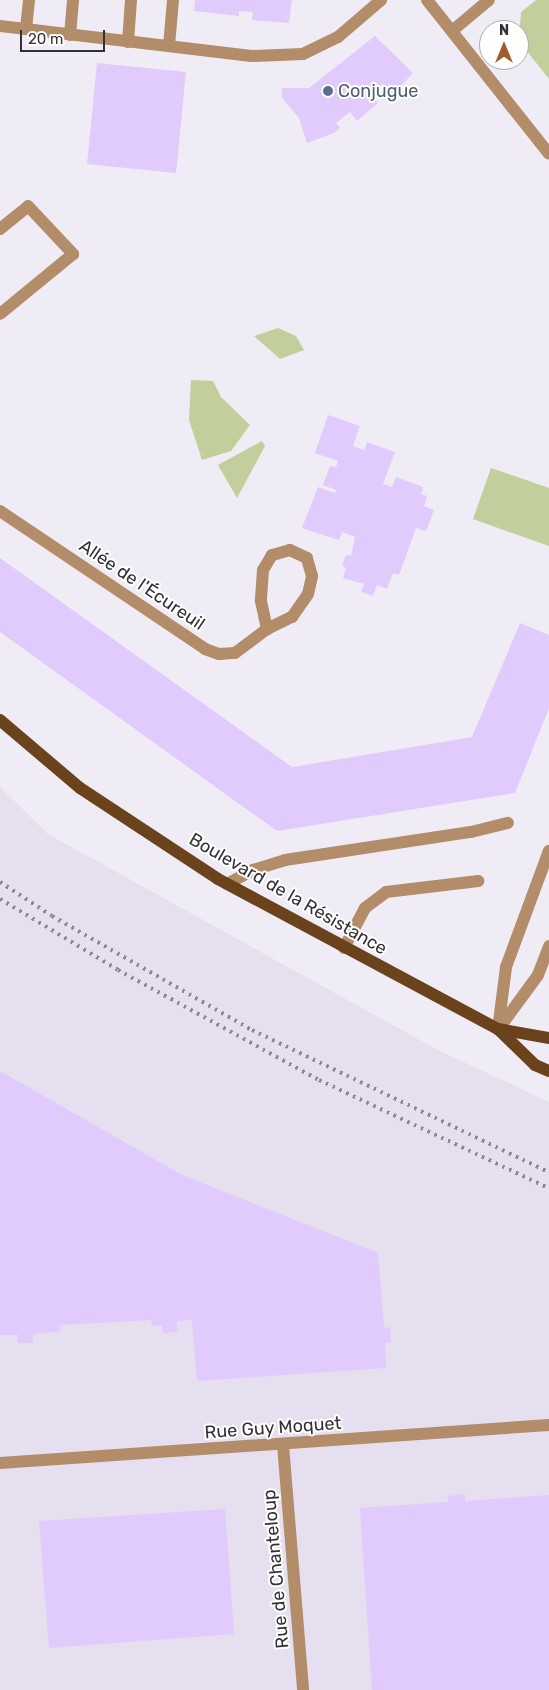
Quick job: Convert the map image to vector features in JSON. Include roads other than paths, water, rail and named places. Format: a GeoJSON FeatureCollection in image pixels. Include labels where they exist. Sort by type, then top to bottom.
{"type":"FeatureCollection","features":[{"type":"Feature","properties":{"kind":"main road","name":"Boulevard de la Résistance"},"geometry":{"type":"LineString","coordinates":[[0,720],[80,788],[227,884],[498,1029],[535,1065],[549,1071]]}},
{"type":"Feature","properties":{"kind":"main road","name":"Boulevard de la Résistance"},"geometry":{"type":"LineString","coordinates":[[498,1029],[549,1038]]}},
{"type":"Feature","properties":{"kind":"street"},"geometry":{"type":"LineString","coordinates":[[26,30],[29,0]]}},
{"type":"Feature","properties":{"kind":"street"},"geometry":{"type":"LineString","coordinates":[[70,35],[73,0]]}},
{"type":"Feature","properties":{"kind":"street"},"geometry":{"type":"LineString","coordinates":[[128,42],[131,0]]}},
{"type":"Feature","properties":{"kind":"street"},"geometry":{"type":"LineString","coordinates":[[170,46],[173,0]]}},
{"type":"Feature","properties":{"kind":"street"},"geometry":{"type":"LineString","coordinates":[[0,26],[251,56],[303,54],[338,37],[381,0]]}},
{"type":"Feature","properties":{"kind":"street"},"geometry":{"type":"LineString","coordinates":[[427,0],[549,154]]}},
{"type":"Feature","properties":{"kind":"street"},"geometry":{"type":"LineString","coordinates":[[452,31],[489,0]]}},
{"type":"Feature","properties":{"kind":"street"},"geometry":{"type":"LineString","coordinates":[[0,229],[28,206],[73,254],[0,314]]}},
{"type":"Feature","properties":{"kind":"street","name":"Allée de l'Écureuil"},"geometry":{"type":"LineString","coordinates":[[0,511],[205,649],[235,653],[267,629],[292,617],[308,594],[312,576],[307,558],[290,550],[272,555],[263,570],[261,601],[267,629]]}},
{"type":"Feature","properties":{"kind":"street"},"geometry":{"type":"LineString","coordinates":[[227,884],[253,870],[285,860],[471,832],[508,823]]}},
{"type":"Feature","properties":{"kind":"street"},"geometry":{"type":"LineString","coordinates":[[498,1029],[506,968],[549,851]]}},
{"type":"Feature","properties":{"kind":"street"},"geometry":{"type":"LineString","coordinates":[[344,948],[365,908],[386,892],[478,882]]}},
{"type":"Feature","properties":{"kind":"street"},"geometry":{"type":"LineString","coordinates":[[498,1029],[538,975],[549,946]]}},
{"type":"Feature","properties":{"kind":"street","name":"Rue Guy Moquet"},"geometry":{"type":"LineString","coordinates":[[0,1463],[283,1446],[549,1425]]}},
{"type":"Feature","properties":{"kind":"street","name":"Rue de Chanteloup"},"geometry":{"type":"LineString","coordinates":[[283,1446],[303,1690]]}},
{"type":"Feature","properties":{"kind":"railway"},"geometry":{"type":"LineString","coordinates":[[0,882],[52,916],[252,1030],[549,1172]]}},
{"type":"Feature","properties":{"kind":"railway"},"geometry":{"type":"LineString","coordinates":[[0,899],[118,970],[319,1080],[549,1188]]}},
{"type":"Feature","properties":{"kind":"place","name":"Conjugue"},"geometry":{"type":"Point","coordinates":[328,91]}}]}
